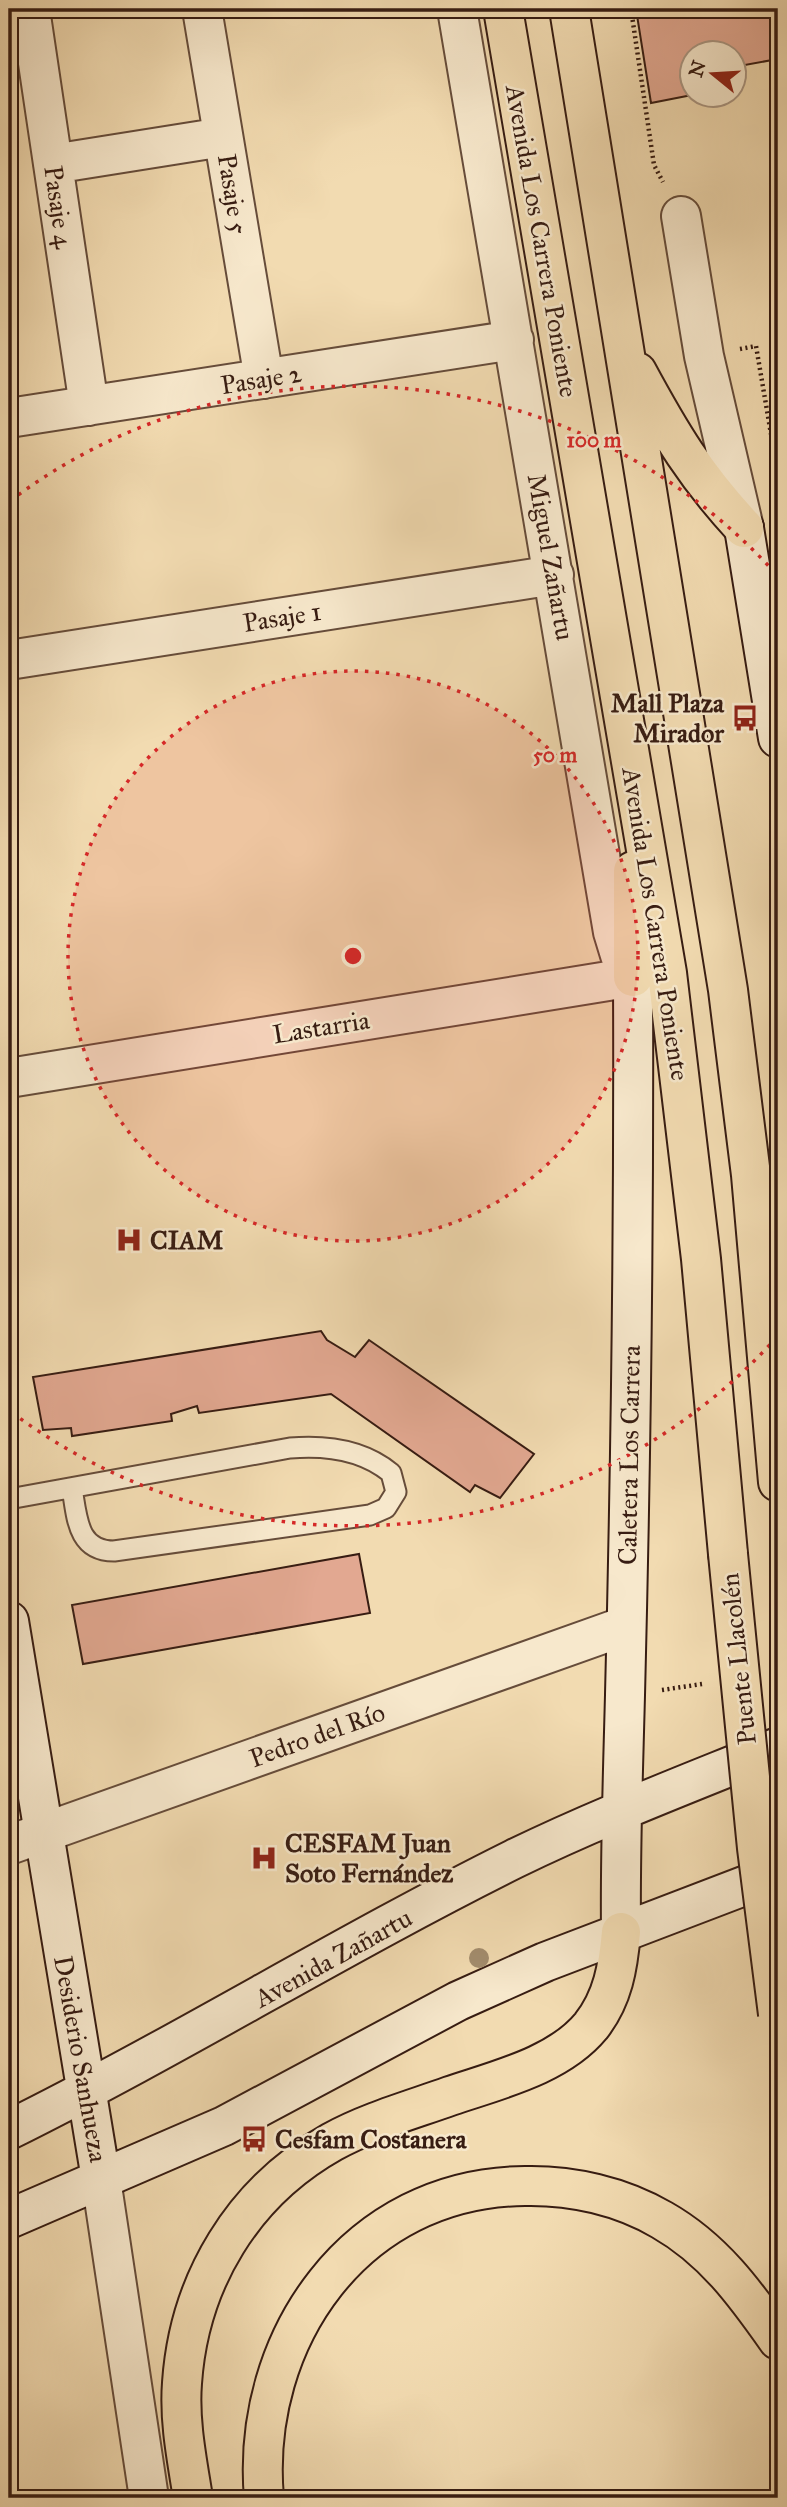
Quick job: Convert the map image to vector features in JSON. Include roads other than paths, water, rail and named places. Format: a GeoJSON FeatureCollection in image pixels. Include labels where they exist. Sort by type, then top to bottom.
{"type":"FeatureCollection","features":[{"type":"Feature","properties":{"kind":"main road","name":"Avenida Los Carrera Poniente"},"geometry":{"type":"LineString","coordinates":[[503,9],[632,771],[654,881],[677,1047],[728,1554]]}},
{"type":"Feature","properties":{"kind":"main road"},"geometry":{"type":"LineString","coordinates":[[569,9],[728,990],[751,1175],[778,1482]]}},
{"type":"Feature","properties":{"kind":"main road"},"geometry":{"type":"LineString","coordinates":[[622,343],[676,444],[706,487],[744,528]]}},
{"type":"Feature","properties":{"kind":"main road"},"geometry":{"type":"LineString","coordinates":[[632,771],[633,977]]}},
{"type":"Feature","properties":{"kind":"main road","name":"Puente Llacolén"},"geometry":{"type":"LineString","coordinates":[[728,1554],[757,1848],[778,2014]]}},
{"type":"Feature","properties":{"kind":"main road"},"geometry":{"type":"LineString","coordinates":[[193,2498],[182,2424],[182,2384],[187,2344],[209,2273],[244,2216],[287,2172],[334,2141],[536,2064],[576,2040],[606,2005],[619,1959],[621,1932]]}},
{"type":"Feature","properties":{"kind":"main road"},"geometry":{"type":"LineString","coordinates":[[264,2498],[262,2441],[267,2408],[278,2370],[302,2315],[334,2271],[358,2247],[410,2214],[461,2194],[541,2185],[583,2191],[633,2206],[694,2241],[722,2266],[778,2340]]}},
{"type":"Feature","properties":{"kind":"street","name":"Pasaje 4"},"geometry":{"type":"LineString","coordinates":[[30,9],[89,406]]}},
{"type":"Feature","properties":{"kind":"street","name":"Pasaje 5"},"geometry":{"type":"LineString","coordinates":[[202,9],[264,379]]}},
{"type":"Feature","properties":{"kind":"street","name":"Miguel Zañartu"},"geometry":{"type":"LineString","coordinates":[[457,9],[613,932],[620,955],[633,977]]}},
{"type":"Feature","properties":{"kind":"street"},"geometry":{"type":"LineString","coordinates":[[53,164],[223,137]]}},
{"type":"Feature","properties":{"kind":"street"},"geometry":{"type":"LineString","coordinates":[[681,216],[704,356],[744,528],[778,738]]}},
{"type":"Feature","properties":{"kind":"street","name":"Pasaje 2"},"geometry":{"type":"LineString","coordinates":[[9,418],[514,340]]}},
{"type":"Feature","properties":{"kind":"street","name":"Pasaje 1"},"geometry":{"type":"LineString","coordinates":[[9,660],[554,575]]}},
{"type":"Feature","properties":{"kind":"street","name":"Lastarria"},"geometry":{"type":"LineString","coordinates":[[9,1078],[633,977]]}},
{"type":"Feature","properties":{"kind":"street","name":"Caletera Los Carrera"},"geometry":{"type":"LineString","coordinates":[[621,1932],[620,1811],[634,1196],[633,977]]}},
{"type":"Feature","properties":{"kind":"street","name":"Desiderio Sanhueza"},"geometry":{"type":"LineString","coordinates":[[9,1621],[85,2092],[115,2251],[149,2498]]}},
{"type":"Feature","properties":{"kind":"street","name":"Pedro del Río"},"geometry":{"type":"LineString","coordinates":[[9,1845],[625,1626]]}},
{"type":"Feature","properties":{"kind":"street","name":"Avenida Zañartu"},"geometry":{"type":"LineString","coordinates":[[9,2130],[85,2092],[501,1867],[620,1811],[778,1747]]}},
{"type":"Feature","properties":{"kind":"street"},"geometry":{"type":"LineString","coordinates":[[9,2219],[248,2114],[458,2001],[621,1932],[778,1873]]}},
{"type":"Feature","properties":{"kind":"lane"},"geometry":{"type":"LineString","coordinates":[[9,1499],[306,1447],[337,1449],[369,1459],[391,1473],[396,1492],[386,1508],[370,1515],[106,1551],[97,1549],[82,1537],[72,1488]]}},
{"type":"Feature","properties":{"kind":"place","name":"Mall Plaza Mirador"},"geometry":{"type":"Point","coordinates":[745,718]}},
{"type":"Feature","properties":{"kind":"place","name":"CIAM"},"geometry":{"type":"Point","coordinates":[129,1240]}},
{"type":"Feature","properties":{"kind":"place","name":"CESFAM Juan Soto Fernández"},"geometry":{"type":"Point","coordinates":[264,1858]}},
{"type":"Feature","properties":{"kind":"place","name":"Cesfam Costanera"},"geometry":{"type":"Point","coordinates":[254,2139]}}]}
